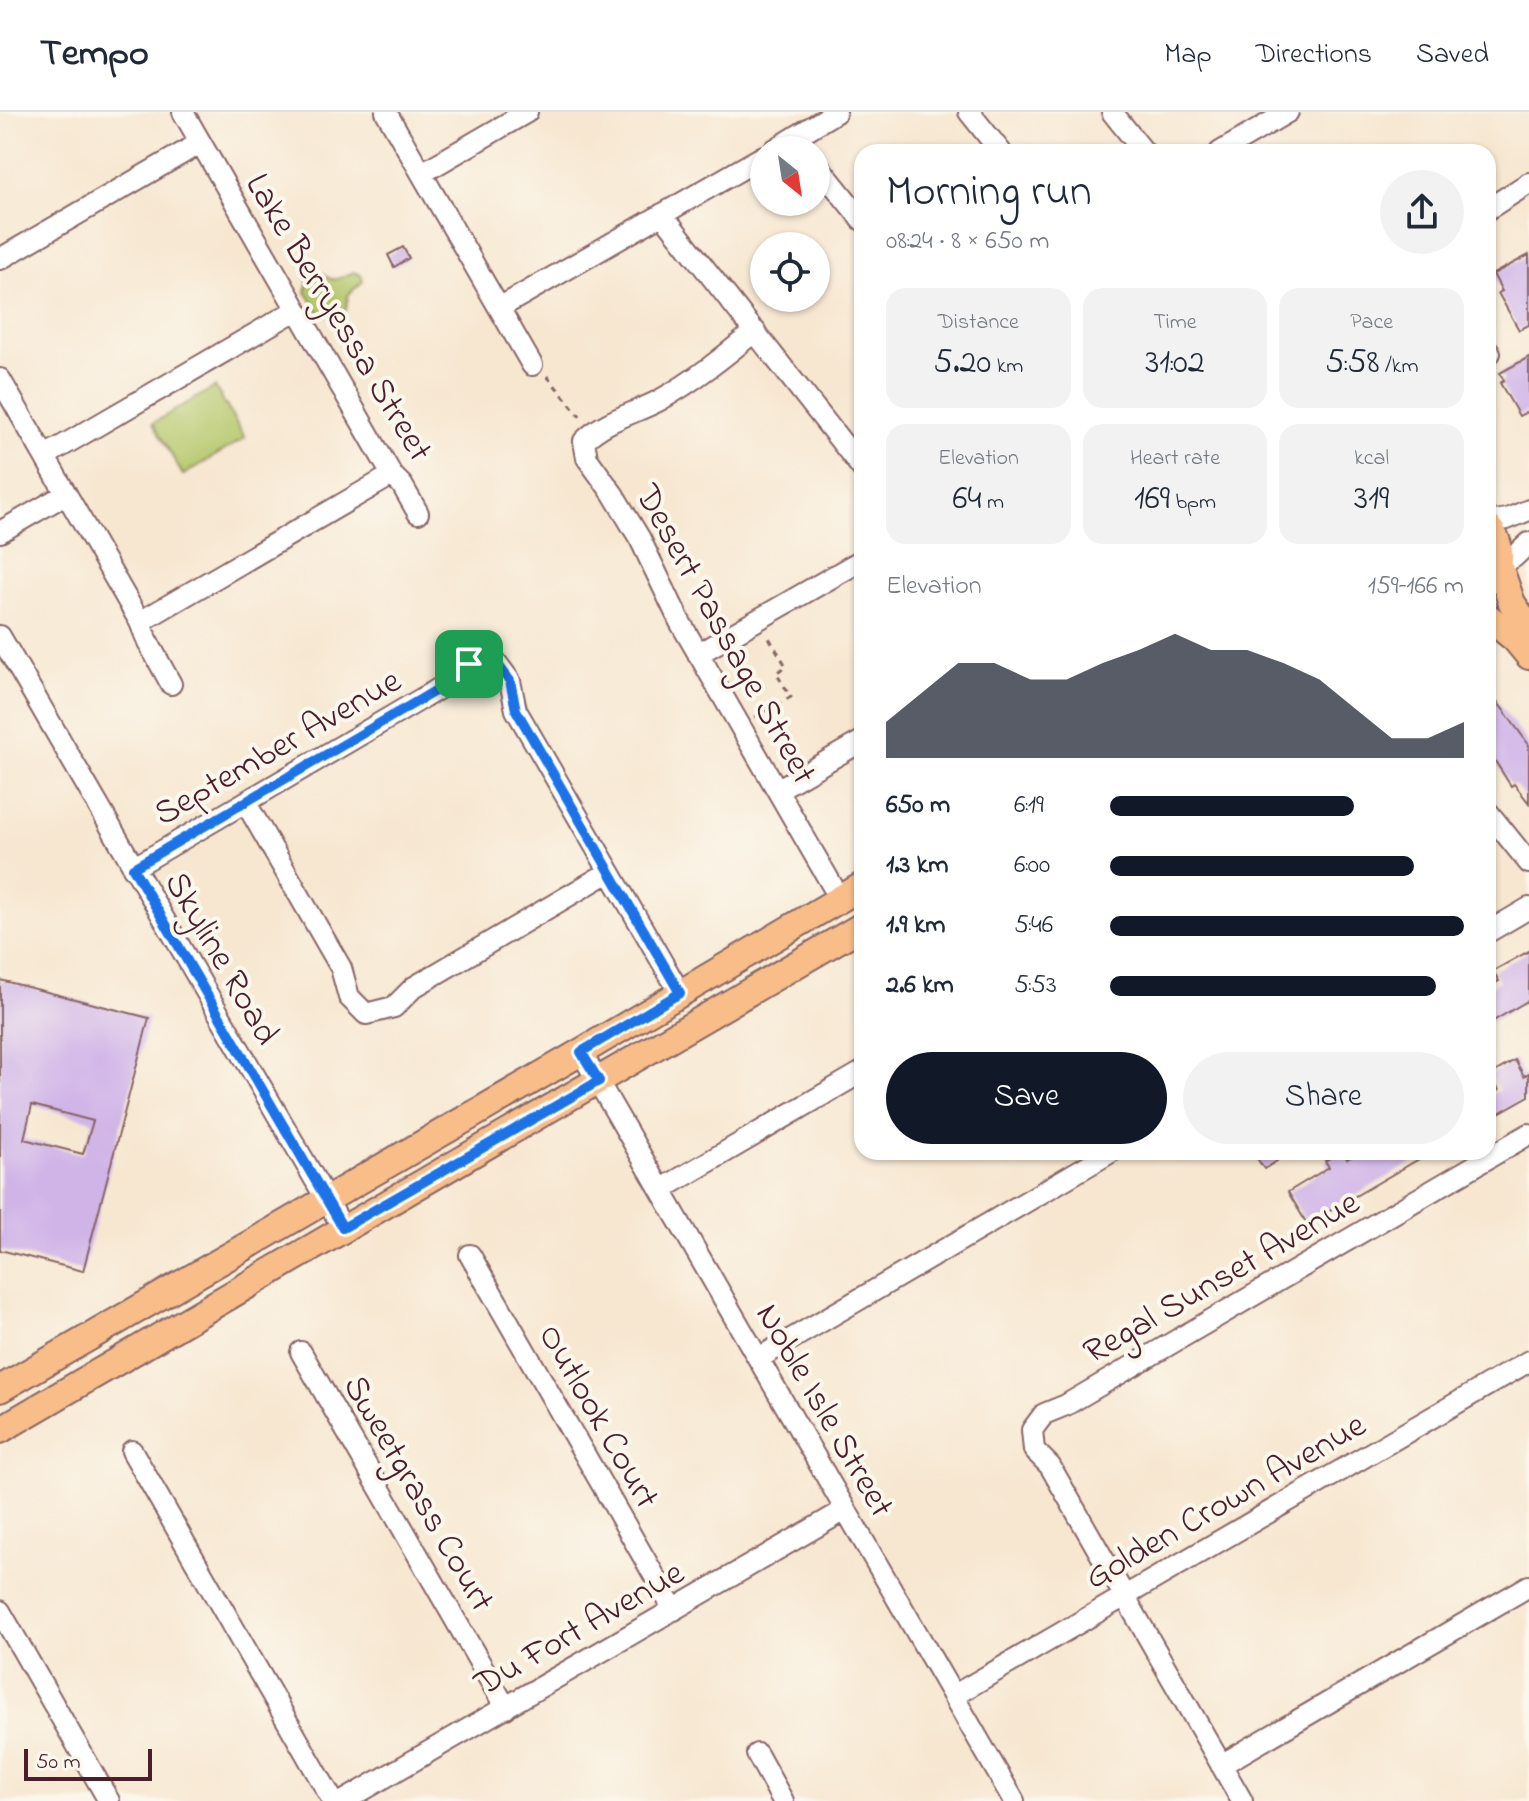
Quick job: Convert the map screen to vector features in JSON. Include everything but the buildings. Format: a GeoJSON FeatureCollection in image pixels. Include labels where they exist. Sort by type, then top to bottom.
{"type":"FeatureCollection","features":[{"type":"Feature","properties":{"kind":"main road"},"geometry":{"type":"LineString","coordinates":[[1496,579],[1529,628]]}},
{"type":"Feature","properties":{"kind":"main road"},"geometry":{"type":"LineString","coordinates":[[1496,624],[1529,656]]}},
{"type":"Feature","properties":{"kind":"main road"},"geometry":{"type":"LineString","coordinates":[[0,1389],[851,892]]}},
{"type":"Feature","properties":{"kind":"main road"},"geometry":{"type":"LineString","coordinates":[[0,1430],[854,931]]}},
{"type":"Feature","properties":{"kind":"street","name":"Lake Berryessa Street"},"geometry":{"type":"LineString","coordinates":[[183,112],[392,475],[402,485],[418,513]]}},
{"type":"Feature","properties":{"kind":"street"},"geometry":{"type":"LineString","coordinates":[[386,112],[536,366]]}},
{"type":"Feature","properties":{"kind":"street"},"geometry":{"type":"LineString","coordinates":[[422,173],[527,112]]}},
{"type":"Feature","properties":{"kind":"street"},"geometry":{"type":"LineString","coordinates":[[809,136],[836,112]]}},
{"type":"Feature","properties":{"kind":"street"},"geometry":{"type":"LineString","coordinates":[[969,112],[995,144]]}},
{"type":"Feature","properties":{"kind":"street"},"geometry":{"type":"LineString","coordinates":[[1112,112],[1138,144]]}},
{"type":"Feature","properties":{"kind":"street"},"geometry":{"type":"LineString","coordinates":[[1234,144],[1288,112]]}},
{"type":"Feature","properties":{"kind":"street"},"geometry":{"type":"LineString","coordinates":[[0,259],[200,143]]}},
{"type":"Feature","properties":{"kind":"street"},"geometry":{"type":"LineString","coordinates":[[499,308],[750,164]]}},
{"type":"Feature","properties":{"kind":"street"},"geometry":{"type":"LineString","coordinates":[[830,180],[854,210]]}},
{"type":"Feature","properties":{"kind":"street"},"geometry":{"type":"LineString","coordinates":[[1496,204],[1528,185]]}},
{"type":"Feature","properties":{"kind":"street"},"geometry":{"type":"LineString","coordinates":[[662,214],[854,458]]}},
{"type":"Feature","properties":{"kind":"street"},"geometry":{"type":"LineString","coordinates":[[45,456],[296,310]]}},
{"type":"Feature","properties":{"kind":"street","name":"Desert Passage Street"},"geometry":{"type":"LineString","coordinates":[[755,331],[689,383],[594,430],[584,441],[587,458],[640,539],[698,654],[819,863],[851,892]]}},
{"type":"Feature","properties":{"kind":"street"},"geometry":{"type":"LineString","coordinates":[[0,379],[140,622],[171,684]]}},
{"type":"Feature","properties":{"kind":"street"},"geometry":{"type":"LineString","coordinates":[[140,622],[392,475]]}},
{"type":"Feature","properties":{"kind":"street"},"geometry":{"type":"LineString","coordinates":[[0,532],[66,494]]}},
{"type":"Feature","properties":{"kind":"street"},"geometry":{"type":"LineString","coordinates":[[1496,522],[1529,510]]}},
{"type":"Feature","properties":{"kind":"street"},"geometry":{"type":"LineString","coordinates":[[1496,572],[1529,543]]}},
{"type":"Feature","properties":{"kind":"street"},"geometry":{"type":"LineString","coordinates":[[698,654],[854,565]]}},
{"type":"Feature","properties":{"kind":"street","name":"Skyline Road"},"geometry":{"type":"LineString","coordinates":[[0,636],[343,1228]]}},
{"type":"Feature","properties":{"kind":"street","name":"September Avenue"},"geometry":{"type":"LineString","coordinates":[[133,868],[445,685],[469,664],[493,658],[510,681],[516,710],[609,872]]}},
{"type":"Feature","properties":{"kind":"street"},"geometry":{"type":"LineString","coordinates":[[777,790],[854,746]]}},
{"type":"Feature","properties":{"kind":"street"},"geometry":{"type":"LineString","coordinates":[[246,803],[341,968],[349,997],[366,1014],[394,1007],[414,987],[609,872],[680,993]]}},
{"type":"Feature","properties":{"kind":"street"},"geometry":{"type":"LineString","coordinates":[[1496,822],[1529,863]]}},
{"type":"Feature","properties":{"kind":"street"},"geometry":{"type":"LineString","coordinates":[[1496,927],[1529,908]]}},
{"type":"Feature","properties":{"kind":"street","name":"Noble Isle Street"},"geometry":{"type":"LineString","coordinates":[[581,1052],[1014,1801]]}},
{"type":"Feature","properties":{"kind":"street"},"geometry":{"type":"LineString","coordinates":[[662,1189],[854,1077]]}},
{"type":"Feature","properties":{"kind":"street","name":"Regal Sunset Avenue"},"geometry":{"type":"LineString","coordinates":[[1496,1153],[1529,1134]]}},
{"type":"Feature","properties":{"kind":"street"},"geometry":{"type":"LineString","coordinates":[[759,1358],[1097,1160]]}},
{"type":"Feature","properties":{"kind":"street","name":"Regal Sunset Avenue"},"geometry":{"type":"LineString","coordinates":[[1125,1596],[1050,1466],[1034,1450],[1032,1430],[1044,1414],[1066,1405],[1485,1160]]}},
{"type":"Feature","properties":{"kind":"street","name":"Outlook Court"},"geometry":{"type":"LineString","coordinates":[[470,1255],[674,1610]]}},
{"type":"Feature","properties":{"kind":"street","name":"Sweetgrass Court"},"geometry":{"type":"LineString","coordinates":[[301,1352],[506,1708]]}},
{"type":"Feature","properties":{"kind":"street","name":"Golden Crown Avenue"},"geometry":{"type":"LineString","coordinates":[[953,1696],[1529,1361]]}},
{"type":"Feature","properties":{"kind":"street"},"geometry":{"type":"LineString","coordinates":[[132,1451],[333,1801]]}},
{"type":"Feature","properties":{"kind":"street","name":"Du Fort Avenue"},"geometry":{"type":"LineString","coordinates":[[344,1801],[845,1510]]}},
{"type":"Feature","properties":{"kind":"street"},"geometry":{"type":"LineString","coordinates":[[1221,1765],[1529,1586]]}},
{"type":"Feature","properties":{"kind":"street"},"geometry":{"type":"LineString","coordinates":[[1125,1596],[1242,1801]]}},
{"type":"Feature","properties":{"kind":"street"},"geometry":{"type":"LineString","coordinates":[[0,1611],[109,1801]]}},
{"type":"Feature","properties":{"kind":"street"},"geometry":{"type":"LineString","coordinates":[[757,1754],[783,1801]]}},
{"type":"Feature","properties":{"kind":"path"},"geometry":{"type":"LineString","coordinates":[[536,366],[580,416]]}},
{"type":"Feature","properties":{"kind":"path"},"geometry":{"type":"LineString","coordinates":[[748,721],[791,697],[776,673],[786,666],[763,628]]}},
{"type":"Feature","properties":{"kind":"green space"},"geometry":{"type":"Polygon","coordinates":[[[354,272],[361,275],[363,281],[348,295],[342,317],[321,315],[306,292],[308,278],[316,273],[330,279],[354,272]]]}},
{"type":"Feature","properties":{"kind":"green space"},"geometry":{"type":"Polygon","coordinates":[[[215,387],[245,438],[183,475],[153,423],[215,387]]]}},
{"type":"Feature","properties":{"kind":"route"},"geometry":{"type":"LineString","coordinates":[[493,658],[510,681],[516,710],[680,993],[581,1052],[599,1081],[343,1228],[133,868],[445,685],[469,664],[493,658]]}}]}
